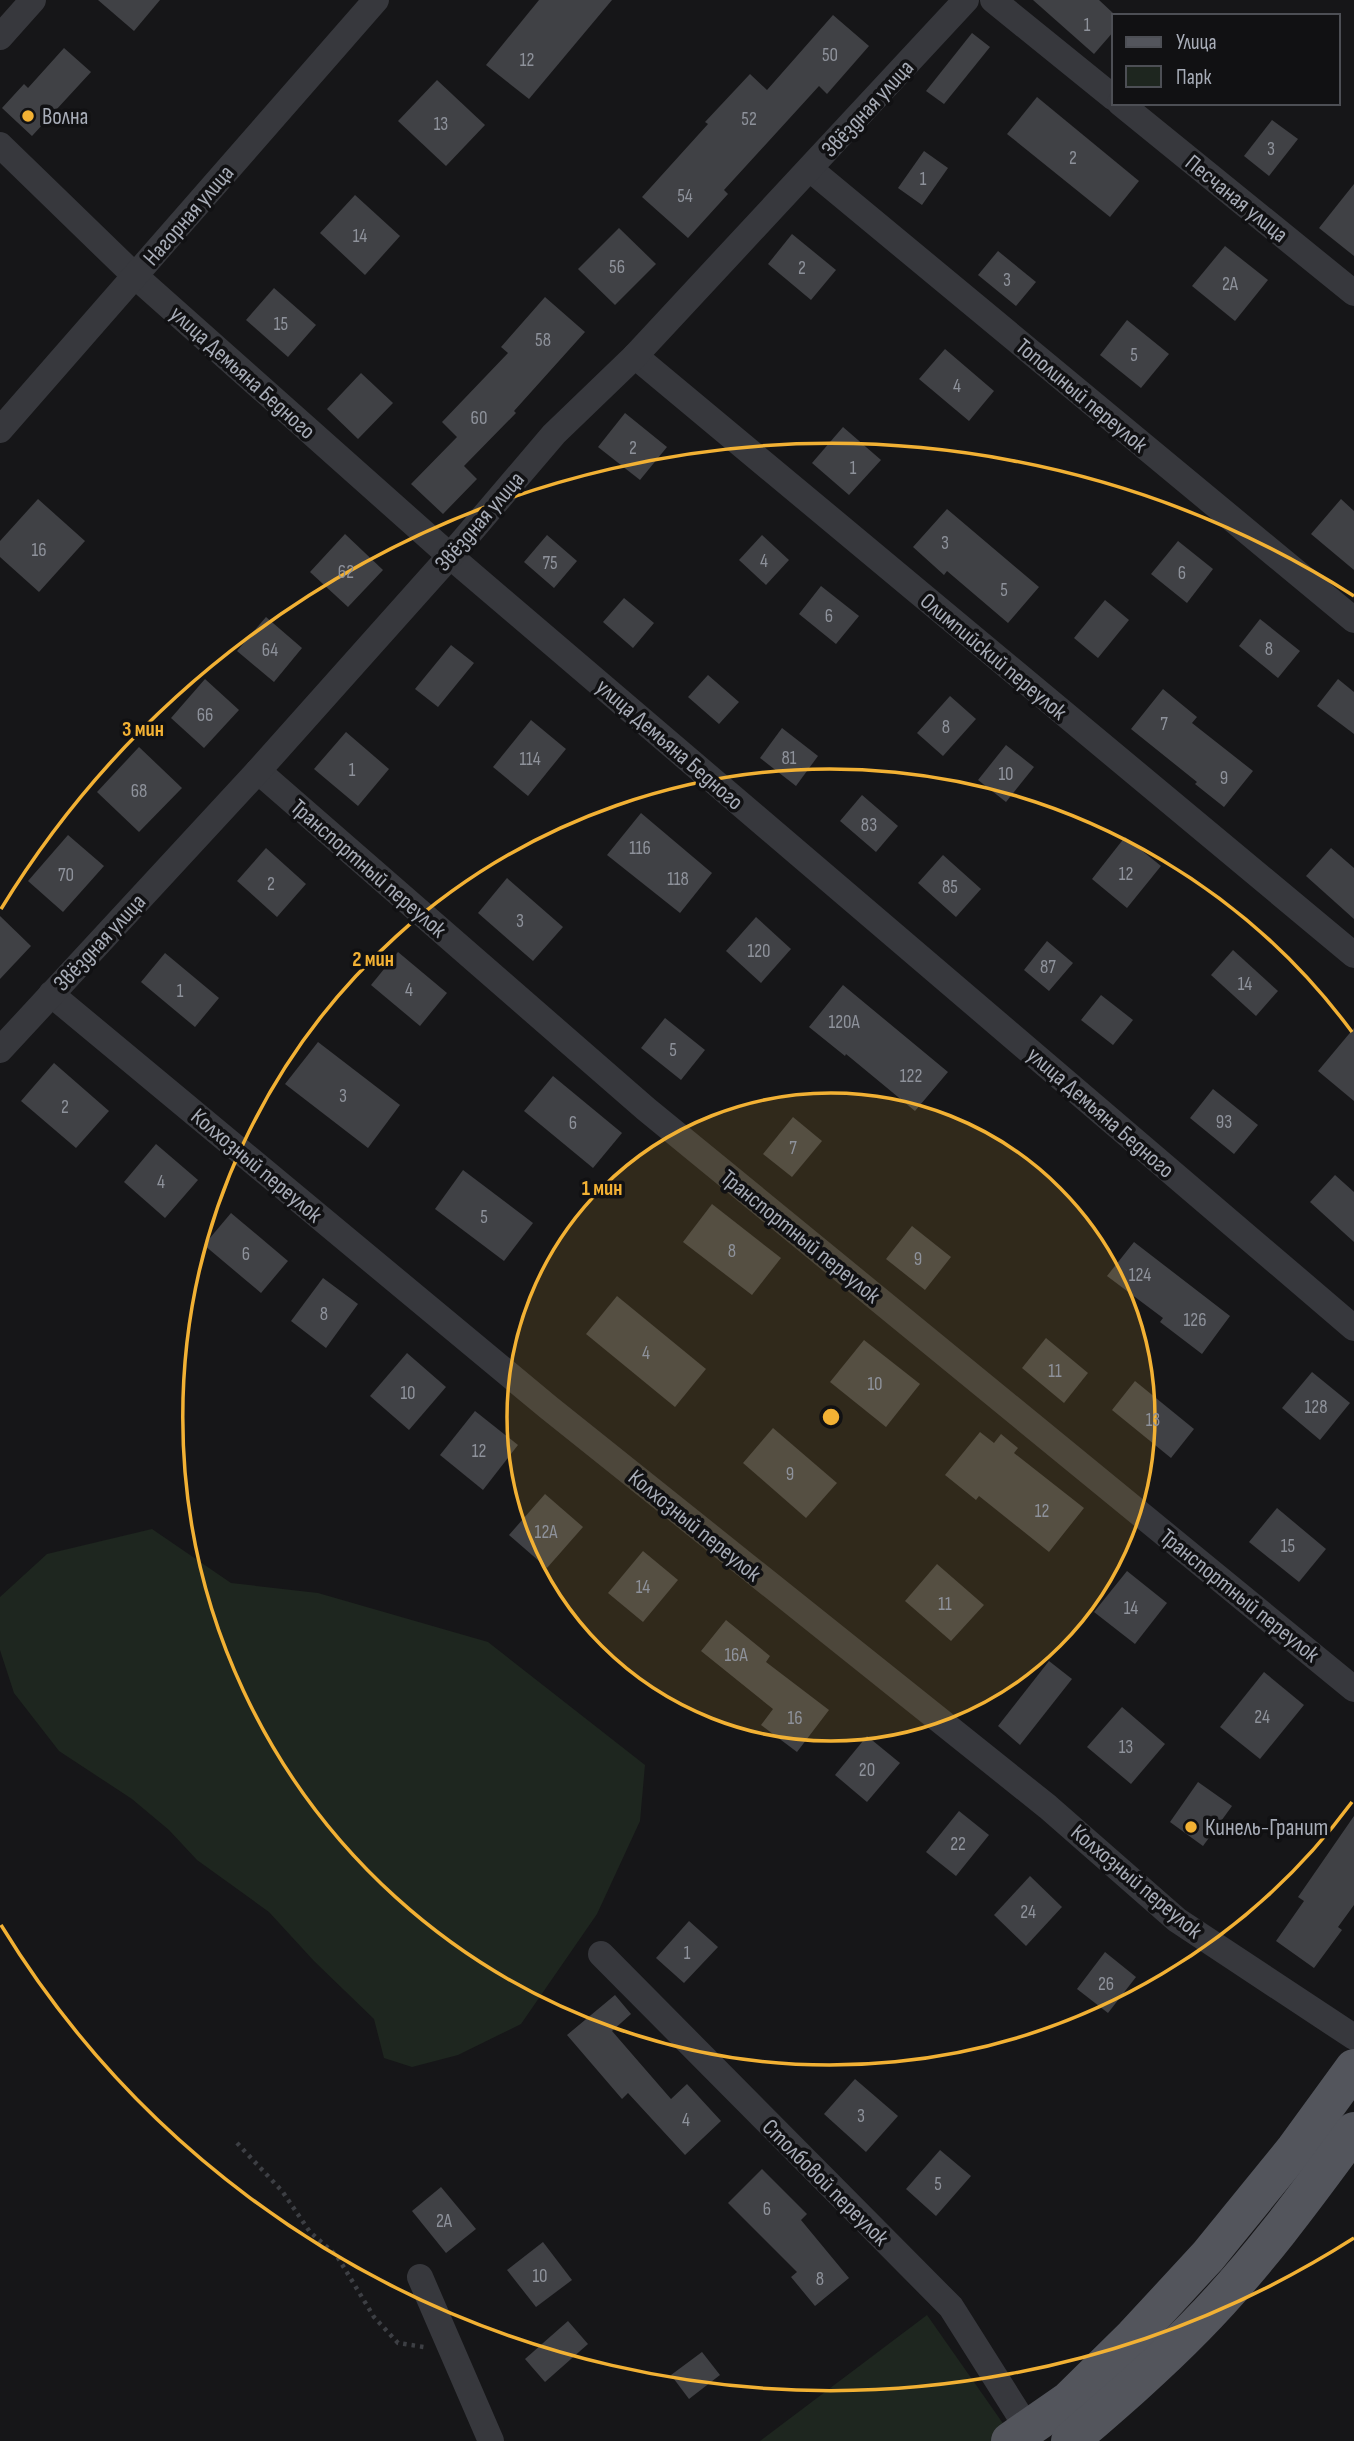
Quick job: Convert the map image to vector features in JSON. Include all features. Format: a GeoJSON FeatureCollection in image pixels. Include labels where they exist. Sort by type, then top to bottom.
{"type":"FeatureCollection","features":[{"type":"Feature","properties":{"kind":"main road"},"geometry":{"type":"LineString","coordinates":[[1019,2435],[1069,2400],[1134,2336],[1208,2256],[1295,2150],[1354,2068]]}},
{"type":"Feature","properties":{"kind":"main road"},"geometry":{"type":"LineString","coordinates":[[1070,2441],[1132,2388],[1197,2325],[1250,2266],[1354,2131]]}},
{"type":"Feature","properties":{"kind":"street"},"geometry":{"type":"LineString","coordinates":[[0,37],[33,0]]}},
{"type":"Feature","properties":{"kind":"street","name":"Нагорная улица"},"geometry":{"type":"LineString","coordinates":[[0,430],[376,0]]}},
{"type":"Feature","properties":{"kind":"street","name":"Звёздная улица"},"geometry":{"type":"LineString","coordinates":[[0,1050],[258,771],[450,556],[554,434],[635,356],[966,0]]}},
{"type":"Feature","properties":{"kind":"street"},"geometry":{"type":"LineString","coordinates":[[993,0],[1112,97]]}},
{"type":"Feature","properties":{"kind":"street","name":"Песчаная улица"},"geometry":{"type":"LineString","coordinates":[[1122,105],[1354,293]]}},
{"type":"Feature","properties":{"kind":"street","name":"улица Демьяна Бедного"},"geometry":{"type":"LineString","coordinates":[[0,145],[134,275],[450,556],[1354,1328]]}},
{"type":"Feature","properties":{"kind":"street","name":"Тополиный переулок"},"geometry":{"type":"LineString","coordinates":[[810,169],[1354,620]]}},
{"type":"Feature","properties":{"kind":"street","name":"Олимпийский переулок"},"geometry":{"type":"LineString","coordinates":[[635,356],[1354,955]]}},
{"type":"Feature","properties":{"kind":"street","name":"Транспортный переулок"},"geometry":{"type":"LineString","coordinates":[[258,771],[646,1109],[1354,1689]]}},
{"type":"Feature","properties":{"kind":"street","name":"Колхозный переулок"},"geometry":{"type":"LineString","coordinates":[[51,994],[548,1407],[1048,1807],[1177,1920],[1354,2037]]}},
{"type":"Feature","properties":{"kind":"street","name":"Столбовой переулок"},"geometry":{"type":"LineString","coordinates":[[601,1954],[951,2307],[1019,2435]]}},
{"type":"Feature","properties":{"kind":"street"},"geometry":{"type":"LineString","coordinates":[[420,2277],[491,2441]]}},
{"type":"Feature","properties":{"kind":"path"},"geometry":{"type":"LineString","coordinates":[[237,2143],[282,2191],[310,2232],[337,2256],[374,2317],[398,2343],[452,2353]]}},
{"type":"Feature","properties":{"kind":"green space"},"geometry":{"type":"Polygon","coordinates":[[[152,1529],[231,1583],[318,1593],[488,1642],[645,1765],[640,1821],[597,1914],[521,2024],[458,2055],[412,2067],[384,2058],[374,2019],[314,1961],[269,1912],[197,1860],[169,1830],[132,1799],[59,1751],[14,1693],[0,1650],[0,1597],[47,1554],[152,1529]]]}},
{"type":"Feature","properties":{"kind":"green space"},"geometry":{"type":"Polygon","coordinates":[[[927,2315],[1009,2432],[995,2441],[760,2441],[927,2315]]]}},
{"type":"Feature","properties":{"kind":"building"},"geometry":{"type":"Polygon","coordinates":[[[98,0],[160,0],[134,31],[98,0]]]}},
{"type":"Feature","properties":{"kind":"building"},"geometry":{"type":"Polygon","coordinates":[[[539,0],[612,0],[529,99],[486,65],[539,0]]]}},
{"type":"Feature","properties":{"kind":"building"},"geometry":{"type":"Polygon","coordinates":[[[1033,0],[1099,0],[1114,14],[1112,33],[1094,54],[1033,0]]]}},
{"type":"Feature","properties":{"kind":"building"},"geometry":{"type":"Polygon","coordinates":[[[833,15],[869,46],[827,94],[819,86],[724,190],[728,194],[688,238],[642,197],[708,124],[705,122],[750,74],[767,90],[833,15]]]}},
{"type":"Feature","properties":{"kind":"building"},"geometry":{"type":"Polygon","coordinates":[[[972,33],[990,47],[944,104],[926,91],[972,33]]]}},
{"type":"Feature","properties":{"kind":"building"},"geometry":{"type":"Polygon","coordinates":[[[64,48],[91,72],[32,136],[2,108],[24,84],[28,88],[64,48]]]}},
{"type":"Feature","properties":{"kind":"building"},"geometry":{"type":"Polygon","coordinates":[[[437,80],[485,125],[446,166],[398,121],[437,80]]]}},
{"type":"Feature","properties":{"kind":"building"},"geometry":{"type":"Polygon","coordinates":[[[1037,97],[1139,181],[1110,217],[1007,134],[1037,97]]]}},
{"type":"Feature","properties":{"kind":"building"},"geometry":{"type":"Polygon","coordinates":[[[1272,120],[1298,139],[1269,176],[1244,156],[1272,120]]]}},
{"type":"Feature","properties":{"kind":"building"},"geometry":{"type":"Polygon","coordinates":[[[924,151],[948,168],[922,205],[898,188],[924,151]]]}},
{"type":"Feature","properties":{"kind":"building"},"geometry":{"type":"Polygon","coordinates":[[[1354,184],[1354,256],[1319,228],[1354,184]]]}},
{"type":"Feature","properties":{"kind":"building"},"geometry":{"type":"Polygon","coordinates":[[[355,195],[400,236],[365,275],[320,233],[355,195]]]}},
{"type":"Feature","properties":{"kind":"building"},"geometry":{"type":"Polygon","coordinates":[[[619,228],[656,264],[615,305],[578,269],[619,228]]]}},
{"type":"Feature","properties":{"kind":"building"},"geometry":{"type":"Polygon","coordinates":[[[792,234],[836,270],[811,300],[768,264],[792,234]]]}},
{"type":"Feature","properties":{"kind":"building"},"geometry":{"type":"Polygon","coordinates":[[[1225,246],[1268,280],[1235,321],[1192,286],[1225,246]]]}},
{"type":"Feature","properties":{"kind":"building"},"geometry":{"type":"Polygon","coordinates":[[[998,251],[1036,282],[1016,306],[978,275],[998,251]]]}},
{"type":"Feature","properties":{"kind":"building"},"geometry":{"type":"Polygon","coordinates":[[[274,288],[316,325],[288,357],[246,320],[274,288]]]}},
{"type":"Feature","properties":{"kind":"building"},"geometry":{"type":"Polygon","coordinates":[[[545,297],[585,332],[514,411],[516,413],[464,466],[477,479],[443,514],[411,484],[457,437],[442,422],[508,353],[501,347],[545,297]]]}},
{"type":"Feature","properties":{"kind":"building"},"geometry":{"type":"Polygon","coordinates":[[[1127,320],[1169,354],[1141,388],[1100,355],[1127,320]]]}},
{"type":"Feature","properties":{"kind":"building"},"geometry":{"type":"Polygon","coordinates":[[[945,349],[994,391],[969,421],[919,379],[945,349]]]}},
{"type":"Feature","properties":{"kind":"building"},"geometry":{"type":"Polygon","coordinates":[[[361,373],[393,403],[358,439],[327,409],[361,373]]]}},
{"type":"Feature","properties":{"kind":"building"},"geometry":{"type":"Polygon","coordinates":[[[625,413],[667,447],[640,480],[598,447],[625,413]]]}},
{"type":"Feature","properties":{"kind":"building"},"geometry":{"type":"Polygon","coordinates":[[[843,427],[881,460],[849,495],[812,463],[843,427]]]}},
{"type":"Feature","properties":{"kind":"building"},"geometry":{"type":"Polygon","coordinates":[[[38,499],[85,541],[39,592],[0,557],[0,541],[38,499]]]}},
{"type":"Feature","properties":{"kind":"building"},"geometry":{"type":"Polygon","coordinates":[[[1341,499],[1354,511],[1354,570],[1311,534],[1341,499]]]}},
{"type":"Feature","properties":{"kind":"building"},"geometry":{"type":"Polygon","coordinates":[[[947,509],[1039,587],[1008,623],[947,571],[944,575],[913,547],[947,509]]]}},
{"type":"Feature","properties":{"kind":"building"},"geometry":{"type":"Polygon","coordinates":[[[345,534],[383,570],[348,607],[310,572],[345,534]]]}},
{"type":"Feature","properties":{"kind":"building"},"geometry":{"type":"Polygon","coordinates":[[[547,535],[577,561],[554,588],[524,562],[547,535]]]}},
{"type":"Feature","properties":{"kind":"building"},"geometry":{"type":"Polygon","coordinates":[[[762,535],[789,560],[766,585],[739,560],[762,535]]]}},
{"type":"Feature","properties":{"kind":"building"},"geometry":{"type":"Polygon","coordinates":[[[1178,541],[1213,569],[1187,603],[1151,574],[1178,541]]]}},
{"type":"Feature","properties":{"kind":"building"},"geometry":{"type":"Polygon","coordinates":[[[821,586],[859,616],[836,644],[799,614],[821,586]]]}},
{"type":"Feature","properties":{"kind":"building"},"geometry":{"type":"Polygon","coordinates":[[[624,598],[654,623],[633,648],[603,622],[624,598]]]}},
{"type":"Feature","properties":{"kind":"building"},"geometry":{"type":"Polygon","coordinates":[[[1105,600],[1129,620],[1098,658],[1074,638],[1105,600]]]}},
{"type":"Feature","properties":{"kind":"building"},"geometry":{"type":"Polygon","coordinates":[[[266,617],[302,648],[274,682],[237,651],[266,617]]]}},
{"type":"Feature","properties":{"kind":"building"},"geometry":{"type":"Polygon","coordinates":[[[1260,619],[1300,651],[1278,678],[1239,646],[1260,619]]]}},
{"type":"Feature","properties":{"kind":"building"},"geometry":{"type":"Polygon","coordinates":[[[451,645],[474,663],[438,707],[415,689],[451,645]]]}},
{"type":"Feature","properties":{"kind":"building"},"geometry":{"type":"Polygon","coordinates":[[[708,675],[739,702],[719,724],[688,697],[708,675]]]}},
{"type":"Feature","properties":{"kind":"building"},"geometry":{"type":"Polygon","coordinates":[[[205,679],[239,710],[204,748],[171,718],[205,679]]]}},
{"type":"Feature","properties":{"kind":"building"},"geometry":{"type":"Polygon","coordinates":[[[1338,679],[1354,692],[1354,734],[1317,706],[1338,679]]]}},
{"type":"Feature","properties":{"kind":"building"},"geometry":{"type":"Polygon","coordinates":[[[1163,689],[1197,717],[1192,723],[1253,771],[1224,807],[1131,729],[1163,689]]]}},
{"type":"Feature","properties":{"kind":"building"},"geometry":{"type":"Polygon","coordinates":[[[950,696],[976,719],[943,756],[917,733],[950,696]]]}},
{"type":"Feature","properties":{"kind":"building"},"geometry":{"type":"Polygon","coordinates":[[[531,720],[566,749],[528,796],[493,767],[531,720]]]}},
{"type":"Feature","properties":{"kind":"building"},"geometry":{"type":"Polygon","coordinates":[[[782,728],[818,756],[796,786],[760,758],[782,728]]]}},
{"type":"Feature","properties":{"kind":"building"},"geometry":{"type":"Polygon","coordinates":[[[346,732],[389,769],[358,806],[314,769],[346,732]]]}},
{"type":"Feature","properties":{"kind":"building"},"geometry":{"type":"Polygon","coordinates":[[[1006,745],[1034,767],[1006,802],[978,780],[1006,745]]]}},
{"type":"Feature","properties":{"kind":"building"},"geometry":{"type":"Polygon","coordinates":[[[139,747],[182,788],[139,832],[97,792],[139,747]]]}},
{"type":"Feature","properties":{"kind":"building"},"geometry":{"type":"Polygon","coordinates":[[[862,795],[898,826],[876,852],[840,821],[862,795]]]}},
{"type":"Feature","properties":{"kind":"building"},"geometry":{"type":"Polygon","coordinates":[[[641,813],[712,873],[680,913],[607,855],[641,813]]]}},
{"type":"Feature","properties":{"kind":"building"},"geometry":{"type":"Polygon","coordinates":[[[68,835],[104,866],[63,912],[28,881],[68,835]]]}},
{"type":"Feature","properties":{"kind":"building"},"geometry":{"type":"Polygon","coordinates":[[[1125,837],[1161,866],[1127,908],[1092,879],[1125,837]]]}},
{"type":"Feature","properties":{"kind":"building"},"geometry":{"type":"Polygon","coordinates":[[[266,848],[306,884],[277,917],[237,881],[266,848]]]}},
{"type":"Feature","properties":{"kind":"building"},"geometry":{"type":"Polygon","coordinates":[[[1331,848],[1354,868],[1354,919],[1306,876],[1331,848]]]}},
{"type":"Feature","properties":{"kind":"building"},"geometry":{"type":"Polygon","coordinates":[[[943,855],[981,889],[956,917],[918,883],[943,855]]]}},
{"type":"Feature","properties":{"kind":"building"},"geometry":{"type":"Polygon","coordinates":[[[507,878],[563,927],[533,961],[478,913],[507,878]]]}},
{"type":"Feature","properties":{"kind":"building"},"geometry":{"type":"Polygon","coordinates":[[[0,916],[31,946],[0,979],[0,916]]]}},
{"type":"Feature","properties":{"kind":"building"},"geometry":{"type":"Polygon","coordinates":[[[756,917],[791,949],[761,983],[726,951],[756,917]]]}},
{"type":"Feature","properties":{"kind":"building"},"geometry":{"type":"Polygon","coordinates":[[[1047,941],[1073,963],[1049,991],[1024,970],[1047,941]]]}},
{"type":"Feature","properties":{"kind":"building"},"geometry":{"type":"Polygon","coordinates":[[[1233,950],[1278,991],[1256,1016],[1211,975],[1233,950]]]}},
{"type":"Feature","properties":{"kind":"building"},"geometry":{"type":"Polygon","coordinates":[[[398,952],[447,993],[420,1026],[371,985],[398,952]]]}},
{"type":"Feature","properties":{"kind":"building"},"geometry":{"type":"Polygon","coordinates":[[[165,953],[219,998],[195,1027],[141,982],[165,953]]]}},
{"type":"Feature","properties":{"kind":"building"},"geometry":{"type":"Polygon","coordinates":[[[843,985],[948,1072],[915,1111],[809,1027],[843,985]]]}},
{"type":"Feature","properties":{"kind":"building"},"geometry":{"type":"Polygon","coordinates":[[[1101,995],[1133,1020],[1113,1045],[1081,1020],[1101,995]]]}},
{"type":"Feature","properties":{"kind":"building"},"geometry":{"type":"Polygon","coordinates":[[[665,1018],[705,1050],[681,1080],[641,1048],[665,1018]]]}},
{"type":"Feature","properties":{"kind":"building"},"geometry":{"type":"Polygon","coordinates":[[[1354,1028],[1354,1101],[1318,1071],[1354,1028]]]}},
{"type":"Feature","properties":{"kind":"building"},"geometry":{"type":"Polygon","coordinates":[[[318,1042],[400,1105],[368,1148],[285,1084],[318,1042]]]}},
{"type":"Feature","properties":{"kind":"building"},"geometry":{"type":"Polygon","coordinates":[[[54,1063],[109,1111],[76,1148],[21,1101],[54,1063]]]}},
{"type":"Feature","properties":{"kind":"building"},"geometry":{"type":"Polygon","coordinates":[[[553,1076],[622,1133],[593,1168],[524,1111],[553,1076]]]}},
{"type":"Feature","properties":{"kind":"building"},"geometry":{"type":"Polygon","coordinates":[[[1213,1089],[1258,1125],[1234,1154],[1190,1118],[1213,1089]]]}},
{"type":"Feature","properties":{"kind":"building"},"geometry":{"type":"Polygon","coordinates":[[[793,1117],[822,1141],[792,1177],[763,1154],[793,1117]]]}},
{"type":"Feature","properties":{"kind":"building"},"geometry":{"type":"Polygon","coordinates":[[[156,1144],[198,1180],[165,1218],[124,1182],[156,1144]]]}},
{"type":"Feature","properties":{"kind":"building"},"geometry":{"type":"Polygon","coordinates":[[[463,1170],[533,1223],[504,1261],[435,1209],[463,1170]]]}},
{"type":"Feature","properties":{"kind":"building"},"geometry":{"type":"Polygon","coordinates":[[[1335,1175],[1354,1192],[1354,1242],[1310,1202],[1335,1175]]]}},
{"type":"Feature","properties":{"kind":"building"},"geometry":{"type":"Polygon","coordinates":[[[712,1204],[781,1258],[752,1295],[683,1242],[712,1204]]]}},
{"type":"Feature","properties":{"kind":"building"},"geometry":{"type":"Polygon","coordinates":[[[231,1213],[288,1261],[261,1293],[204,1245],[231,1213]]]}},
{"type":"Feature","properties":{"kind":"building"},"geometry":{"type":"Polygon","coordinates":[[[912,1226],[951,1257],[925,1290],[886,1259],[912,1226]]]}},
{"type":"Feature","properties":{"kind":"building"},"geometry":{"type":"Polygon","coordinates":[[[1134,1242],[1230,1316],[1202,1354],[1160,1322],[1163,1318],[1107,1276],[1134,1242]]]}},
{"type":"Feature","properties":{"kind":"building"},"geometry":{"type":"Polygon","coordinates":[[[323,1278],[358,1304],[326,1348],[291,1321],[323,1278]]]}},
{"type":"Feature","properties":{"kind":"building"},"geometry":{"type":"Polygon","coordinates":[[[617,1296],[706,1369],[675,1407],[586,1334],[617,1296]]]}},
{"type":"Feature","properties":{"kind":"building"},"geometry":{"type":"Polygon","coordinates":[[[1046,1338],[1088,1373],[1064,1403],[1022,1368],[1046,1338]]]}},
{"type":"Feature","properties":{"kind":"building"},"geometry":{"type":"Polygon","coordinates":[[[864,1340],[920,1384],[886,1427],[830,1382],[864,1340]]]}},
{"type":"Feature","properties":{"kind":"building"},"geometry":{"type":"Polygon","coordinates":[[[407,1353],[446,1387],[409,1430],[370,1396],[407,1353]]]}},
{"type":"Feature","properties":{"kind":"building"},"geometry":{"type":"Polygon","coordinates":[[[1312,1372],[1350,1403],[1320,1440],[1282,1408],[1312,1372]]]}},
{"type":"Feature","properties":{"kind":"building"},"geometry":{"type":"Polygon","coordinates":[[[1135,1381],[1194,1429],[1171,1458],[1112,1410],[1135,1381]]]}},
{"type":"Feature","properties":{"kind":"building"},"geometry":{"type":"Polygon","coordinates":[[[475,1411],[518,1445],[483,1490],[440,1455],[475,1411]]]}},
{"type":"Feature","properties":{"kind":"building"},"geometry":{"type":"Polygon","coordinates":[[[773,1428],[837,1483],[806,1518],[743,1463],[773,1428]]]}},
{"type":"Feature","properties":{"kind":"building"},"geometry":{"type":"Polygon","coordinates":[[[980,1432],[994,1443],[1001,1434],[1018,1448],[1014,1453],[1084,1508],[1049,1552],[979,1496],[976,1500],[945,1475],[980,1432]]]}},
{"type":"Feature","properties":{"kind":"building"},"geometry":{"type":"Polygon","coordinates":[[[545,1494],[583,1527],[547,1568],[509,1535],[545,1494]]]}},
{"type":"Feature","properties":{"kind":"building"},"geometry":{"type":"Polygon","coordinates":[[[1277,1508],[1326,1549],[1299,1582],[1249,1542],[1277,1508]]]}},
{"type":"Feature","properties":{"kind":"building"},"geometry":{"type":"Polygon","coordinates":[[[643,1551],[678,1580],[643,1622],[608,1593],[643,1551]]]}},
{"type":"Feature","properties":{"kind":"building"},"geometry":{"type":"Polygon","coordinates":[[[937,1564],[984,1605],[951,1641],[905,1601],[937,1564]]]}},
{"type":"Feature","properties":{"kind":"building"},"geometry":{"type":"Polygon","coordinates":[[[1127,1571],[1167,1603],[1135,1644],[1094,1612],[1127,1571]]]}},
{"type":"Feature","properties":{"kind":"building"},"geometry":{"type":"Polygon","coordinates":[[[726,1620],[770,1656],[766,1662],[829,1710],[797,1752],[761,1725],[773,1709],[701,1651],[726,1620]]]}},
{"type":"Feature","properties":{"kind":"building"},"geometry":{"type":"Polygon","coordinates":[[[1049,1661],[1072,1679],[1020,1745],[998,1726],[1049,1661]]]}},
{"type":"Feature","properties":{"kind":"building"},"geometry":{"type":"Polygon","coordinates":[[[1264,1672],[1304,1705],[1260,1759],[1220,1727],[1264,1672]]]}},
{"type":"Feature","properties":{"kind":"building"},"geometry":{"type":"Polygon","coordinates":[[[1122,1707],[1165,1744],[1131,1784],[1087,1747],[1122,1707]]]}},
{"type":"Feature","properties":{"kind":"building"},"geometry":{"type":"Polygon","coordinates":[[[867,1736],[900,1763],[867,1802],[835,1775],[867,1736]]]}},
{"type":"Feature","properties":{"kind":"building"},"geometry":{"type":"Polygon","coordinates":[[[1198,1782],[1232,1806],[1203,1846],[1170,1822],[1198,1782]]]}},
{"type":"Feature","properties":{"kind":"building"},"geometry":{"type":"Polygon","coordinates":[[[959,1811],[989,1835],[956,1876],[926,1852],[959,1811]]]}},
{"type":"Feature","properties":{"kind":"building"},"geometry":{"type":"Polygon","coordinates":[[[1354,1816],[1354,1905],[1338,1927],[1342,1930],[1314,1968],[1276,1941],[1304,1901],[1298,1897],[1354,1816]]]}},
{"type":"Feature","properties":{"kind":"building"},"geometry":{"type":"Polygon","coordinates":[[[1030,1876],[1062,1907],[1026,1946],[994,1915],[1030,1876]]]}},
{"type":"Feature","properties":{"kind":"building"},"geometry":{"type":"Polygon","coordinates":[[[689,1921],[718,1947],[684,1983],[656,1958],[689,1921]]]}},
{"type":"Feature","properties":{"kind":"building"},"geometry":{"type":"Polygon","coordinates":[[[1105,1952],[1136,1977],[1108,2013],[1077,1989],[1105,1952]]]}},
{"type":"Feature","properties":{"kind":"building"},"geometry":{"type":"Polygon","coordinates":[[[615,1995],[631,2014],[612,2031],[671,2099],[687,2084],[721,2121],[685,2155],[628,2093],[622,2099],[567,2035],[615,1995]]]}},
{"type":"Feature","properties":{"kind":"building"},"geometry":{"type":"Polygon","coordinates":[[[855,2079],[898,2116],[866,2152],[824,2114],[855,2079]]]}},
{"type":"Feature","properties":{"kind":"building"},"geometry":{"type":"Polygon","coordinates":[[[940,2150],[971,2176],[936,2216],[906,2189],[940,2150]]]}},
{"type":"Feature","properties":{"kind":"building"},"geometry":{"type":"Polygon","coordinates":[[[762,2169],[807,2214],[801,2220],[849,2278],[815,2306],[791,2277],[797,2272],[728,2203],[762,2169]]]}},
{"type":"Feature","properties":{"kind":"building"},"geometry":{"type":"Polygon","coordinates":[[[441,2187],[476,2229],[446,2253],[412,2211],[441,2187]]]}},
{"type":"Feature","properties":{"kind":"building"},"geometry":{"type":"Polygon","coordinates":[[[543,2242],[572,2280],[536,2307],[507,2270],[543,2242]]]}},
{"type":"Feature","properties":{"kind":"building"},"geometry":{"type":"Polygon","coordinates":[[[568,2321],[588,2344],[545,2382],[525,2359],[568,2321]]]}},
{"type":"Feature","properties":{"kind":"building"},"geometry":{"type":"Polygon","coordinates":[[[702,2352],[720,2375],[689,2399],[671,2375],[702,2352]]]}},
{"type":"Feature","properties":{"kind":"place","name":"Волна"},"geometry":{"type":"Point","coordinates":[28,116]}},
{"type":"Feature","properties":{"kind":"place","name":"Кинель-Гранит"},"geometry":{"type":"Point","coordinates":[1191,1827]}}]}
